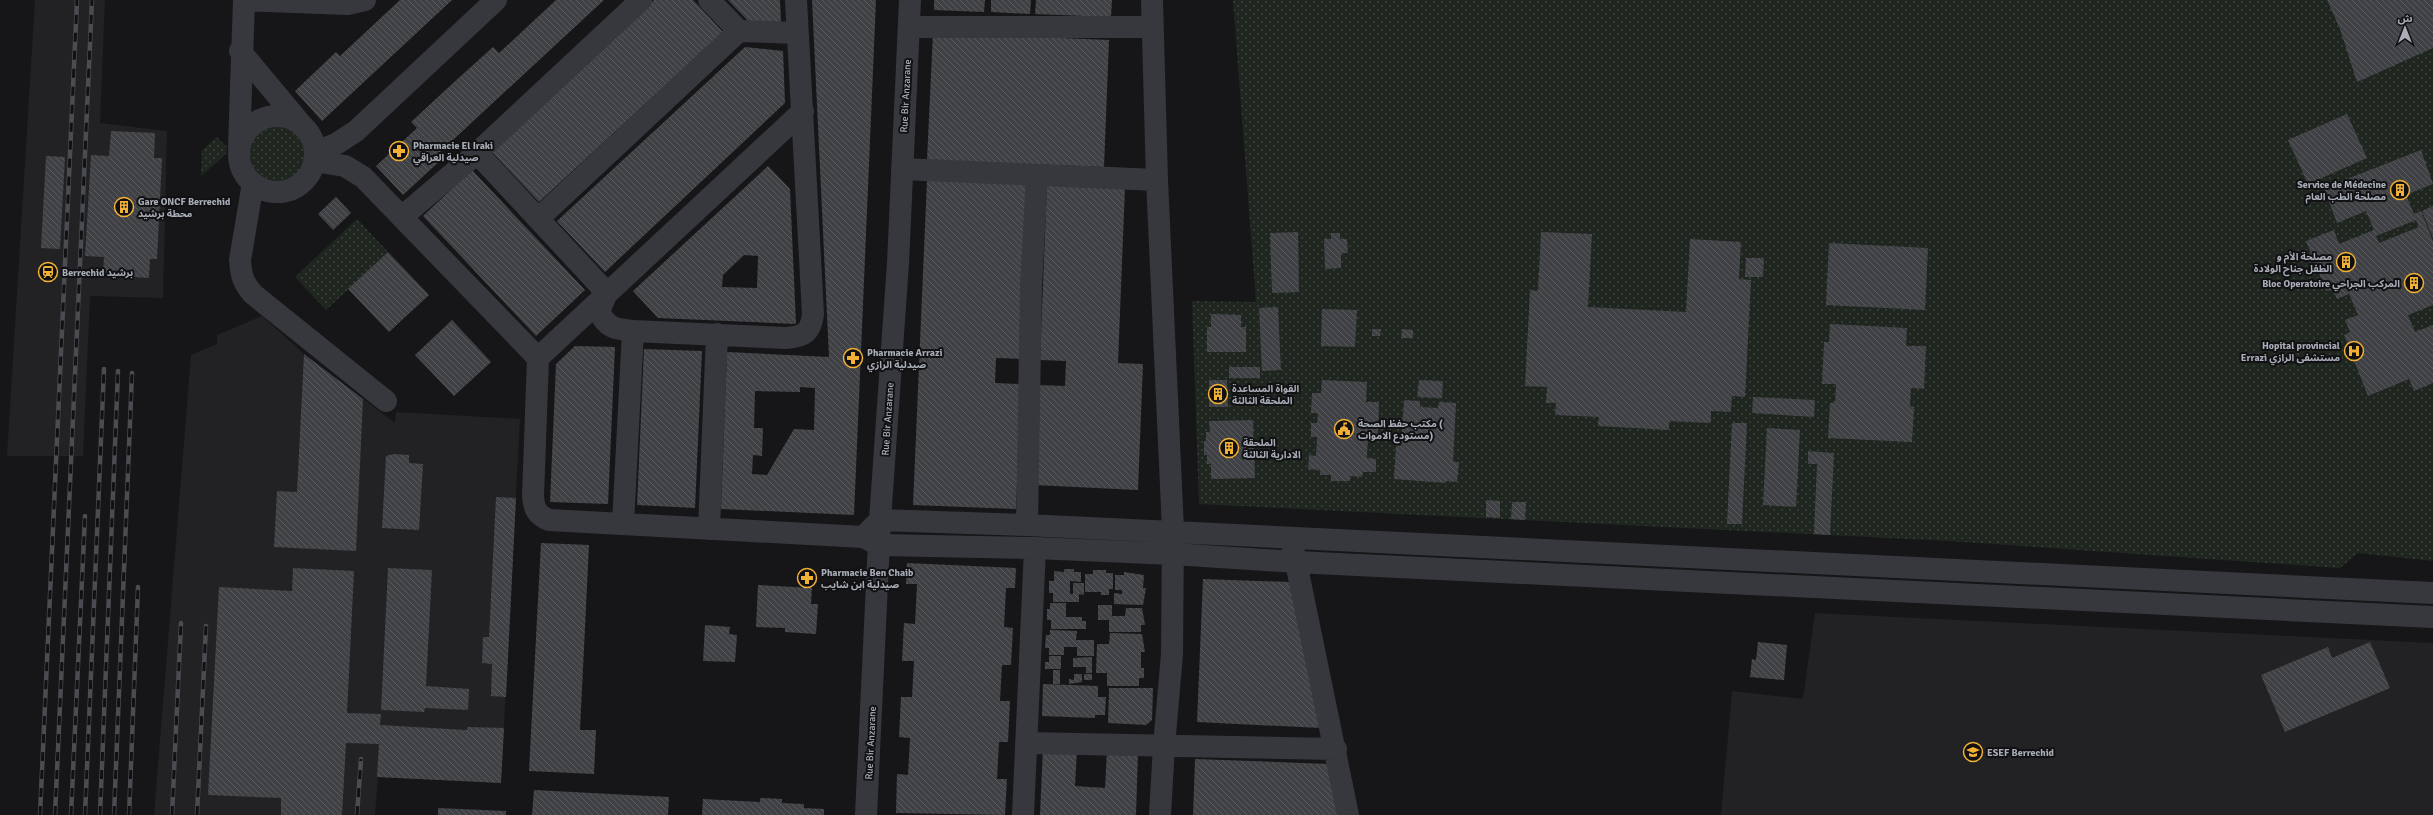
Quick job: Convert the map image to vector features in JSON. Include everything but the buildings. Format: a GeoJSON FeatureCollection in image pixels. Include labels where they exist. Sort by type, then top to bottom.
{"type":"FeatureCollection","features":[{"type":"Feature","properties":{"kind":"street"},"geometry":{"type":"LineString","coordinates":[[240,51],[312,139],[314,157],[305,179],[288,190],[271,192],[253,183],[242,169],[239,152],[240,51],[244,0],[348,4],[365,0]]}},
{"type":"Feature","properties":{"kind":"street"},"geometry":{"type":"LineString","coordinates":[[314,157],[356,131],[496,0]]}},
{"type":"Feature","properties":{"kind":"street"},"geometry":{"type":"LineString","coordinates":[[403,216],[477,153],[640,0]]}},
{"type":"Feature","properties":{"kind":"street"},"geometry":{"type":"LineString","coordinates":[[710,0],[740,30],[797,33]]}},
{"type":"Feature","properties":{"kind":"street"},"geometry":{"type":"LineString","coordinates":[[607,293],[599,311],[603,321],[613,329],[799,337],[808,332],[812,325],[813,314],[796,0]]}},
{"type":"Feature","properties":{"kind":"street","name":"Rue Bir Anzarane"},"geometry":{"type":"LineString","coordinates":[[866,815],[871,541],[880,520],[902,169],[910,0]]}},
{"type":"Feature","properties":{"kind":"street"},"geometry":{"type":"LineString","coordinates":[[1152,0],[1157,180],[1173,530],[1172,654],[1160,815]]}},
{"type":"Feature","properties":{"kind":"street"},"geometry":{"type":"LineString","coordinates":[[908,27],[1152,27]]}},
{"type":"Feature","properties":{"kind":"street"},"geometry":{"type":"LineString","coordinates":[[539,218],[740,30]]}},
{"type":"Feature","properties":{"kind":"street"},"geometry":{"type":"LineString","coordinates":[[538,358],[802,111]]}},
{"type":"Feature","properties":{"kind":"street"},"geometry":{"type":"LineString","coordinates":[[239,152],[244,135],[262,119],[275,116],[288,118],[303,127]]}},
{"type":"Feature","properties":{"kind":"street"},"geometry":{"type":"LineString","coordinates":[[477,153],[539,218],[607,293]]}},
{"type":"Feature","properties":{"kind":"street"},"geometry":{"type":"LineString","coordinates":[[314,157],[345,166],[363,177],[403,216],[538,358],[534,507],[539,516],[549,520],[709,529],[871,541],[1173,554],[1296,562],[1723,581],[2433,617]]}},
{"type":"Feature","properties":{"kind":"street"},"geometry":{"type":"LineString","coordinates":[[902,169],[1157,180]]}},
{"type":"Feature","properties":{"kind":"street"},"geometry":{"type":"LineString","coordinates":[[1027,525],[1031,287],[1037,175]]}},
{"type":"Feature","properties":{"kind":"street"},"geometry":{"type":"LineString","coordinates":[[253,183],[240,260],[241,273],[245,285],[253,294],[386,401]]}},
{"type":"Feature","properties":{"kind":"street"},"geometry":{"type":"LineString","coordinates":[[623,524],[633,331]]}},
{"type":"Feature","properties":{"kind":"street"},"geometry":{"type":"LineString","coordinates":[[709,529],[717,334]]}},
{"type":"Feature","properties":{"kind":"street"},"geometry":{"type":"LineString","coordinates":[[880,520],[1173,530],[2433,593]]}},
{"type":"Feature","properties":{"kind":"street"},"geometry":{"type":"LineString","coordinates":[[1291,537],[1336,749],[1348,815]]}},
{"type":"Feature","properties":{"kind":"street"},"geometry":{"type":"LineString","coordinates":[[1023,815],[1035,548]]}},
{"type":"Feature","properties":{"kind":"street"},"geometry":{"type":"LineString","coordinates":[[1723,581],[1724,558]]}},
{"type":"Feature","properties":{"kind":"street"},"geometry":{"type":"LineString","coordinates":[[1026,743],[1336,749]]}},
{"type":"Feature","properties":{"kind":"shaded area"},"geometry":{"type":"Polygon","coordinates":[[[35,0],[105,0],[100,123],[167,131],[163,298],[90,296],[83,456],[7,456],[35,0]]]}},
{"type":"Feature","properties":{"kind":"shaded area"},"geometry":{"type":"Polygon","coordinates":[[[1233,0],[2433,0],[2433,561],[2358,553],[2340,568],[1949,541],[1199,504],[1192,301],[1256,302],[1233,0]]]}},
{"type":"Feature","properties":{"kind":"shaded area"},"geometry":{"type":"Polygon","coordinates":[[[277,127],[287,129],[296,135],[302,144],[304,154],[302,164],[296,173],[287,179],[277,181],[267,179],[258,173],[252,164],[250,154],[252,144],[258,135],[267,129],[277,127]]]}},
{"type":"Feature","properties":{"kind":"shaded area"},"geometry":{"type":"Polygon","coordinates":[[[217,137],[227,147],[226,154],[201,176],[202,150],[217,137]]]}},
{"type":"Feature","properties":{"kind":"shaded area"},"geometry":{"type":"Polygon","coordinates":[[[357,219],[388,252],[326,310],[295,277],[357,219]]]}},
{"type":"Feature","properties":{"kind":"shaded area"},"geometry":{"type":"Polygon","coordinates":[[[262,316],[304,354],[395,423],[396,412],[520,419],[501,783],[378,777],[375,815],[154,815],[191,355],[217,344],[217,335],[262,316]]]}},
{"type":"Feature","properties":{"kind":"shaded area","name":"ESEF Berrechid"},"geometry":{"type":"Polygon","coordinates":[[[1815,613],[2433,643],[2433,815],[1721,815],[1732,691],[1803,699],[1815,613]]]}},
{"type":"Feature","properties":{"kind":"railway"},"geometry":{"type":"LineString","coordinates":[[40,815],[77,0]]}},
{"type":"Feature","properties":{"kind":"railway"},"geometry":{"type":"LineString","coordinates":[[55,815],[92,0]]}},
{"type":"Feature","properties":{"kind":"railway"},"geometry":{"type":"LineString","coordinates":[[85,815],[104,369]]}},
{"type":"Feature","properties":{"kind":"railway"},"geometry":{"type":"LineString","coordinates":[[100,815],[118,371]]}},
{"type":"Feature","properties":{"kind":"railway"},"geometry":{"type":"LineString","coordinates":[[114,815],[132,373]]}},
{"type":"Feature","properties":{"kind":"railway"},"geometry":{"type":"LineString","coordinates":[[71,815],[85,516]]}},
{"type":"Feature","properties":{"kind":"railway"},"geometry":{"type":"LineString","coordinates":[[129,815],[138,587]]}},
{"type":"Feature","properties":{"kind":"railway"},"geometry":{"type":"LineString","coordinates":[[172,815],[181,623]]}},
{"type":"Feature","properties":{"kind":"railway"},"geometry":{"type":"LineString","coordinates":[[197,815],[206,626]]}},
{"type":"Feature","properties":{"kind":"railway"},"geometry":{"type":"LineString","coordinates":[[357,815],[361,759]]}},
{"type":"Feature","properties":{"kind":"place","name":"Pharmacie El Iraki صيدلية العراقي"},"geometry":{"type":"Point","coordinates":[399,151]}},
{"type":"Feature","properties":{"kind":"place","name":"Service de Médecine مصلحة الطب العام"},"geometry":{"type":"Point","coordinates":[2400,190]}},
{"type":"Feature","properties":{"kind":"place","name":"Gare ONCF Berrechid محطة برشيد"},"geometry":{"type":"Point","coordinates":[124,207]}},
{"type":"Feature","properties":{"kind":"place","name":"مصلحة الأم و الطفل جناح الولادة"},"geometry":{"type":"Point","coordinates":[2346,262]}},
{"type":"Feature","properties":{"kind":"place","name":"Berrechid برشيد"},"geometry":{"type":"Point","coordinates":[48,272]}},
{"type":"Feature","properties":{"kind":"place","name":"Bloc Operatoire المركب الجراحي"},"geometry":{"type":"Point","coordinates":[2414,283]}},
{"type":"Feature","properties":{"kind":"place","name":"Hopital provincial Errazi مستشفى الرازي"},"geometry":{"type":"Point","coordinates":[2354,351]}},
{"type":"Feature","properties":{"kind":"place","name":"Pharmacie Arrazi صيدلية الرازي"},"geometry":{"type":"Point","coordinates":[853,358]}},
{"type":"Feature","properties":{"kind":"place","name":"القواة المساعدة الملحقة الثالثة"},"geometry":{"type":"Point","coordinates":[1218,394]}},
{"type":"Feature","properties":{"kind":"place","name":"مكتب حفظ الصحة ( مستودع الاموات)"},"geometry":{"type":"Point","coordinates":[1344,429]}},
{"type":"Feature","properties":{"kind":"place","name":"الملحقة الادارية الثالثة"},"geometry":{"type":"Point","coordinates":[1229,448]}},
{"type":"Feature","properties":{"kind":"place","name":"Pharmacie Ben Chaib صيدلية ابن شايب"},"geometry":{"type":"Point","coordinates":[807,578]}},
{"type":"Feature","properties":{"kind":"place","name":"ESEF Berrechid"},"geometry":{"type":"Point","coordinates":[1973,752]}}]}
